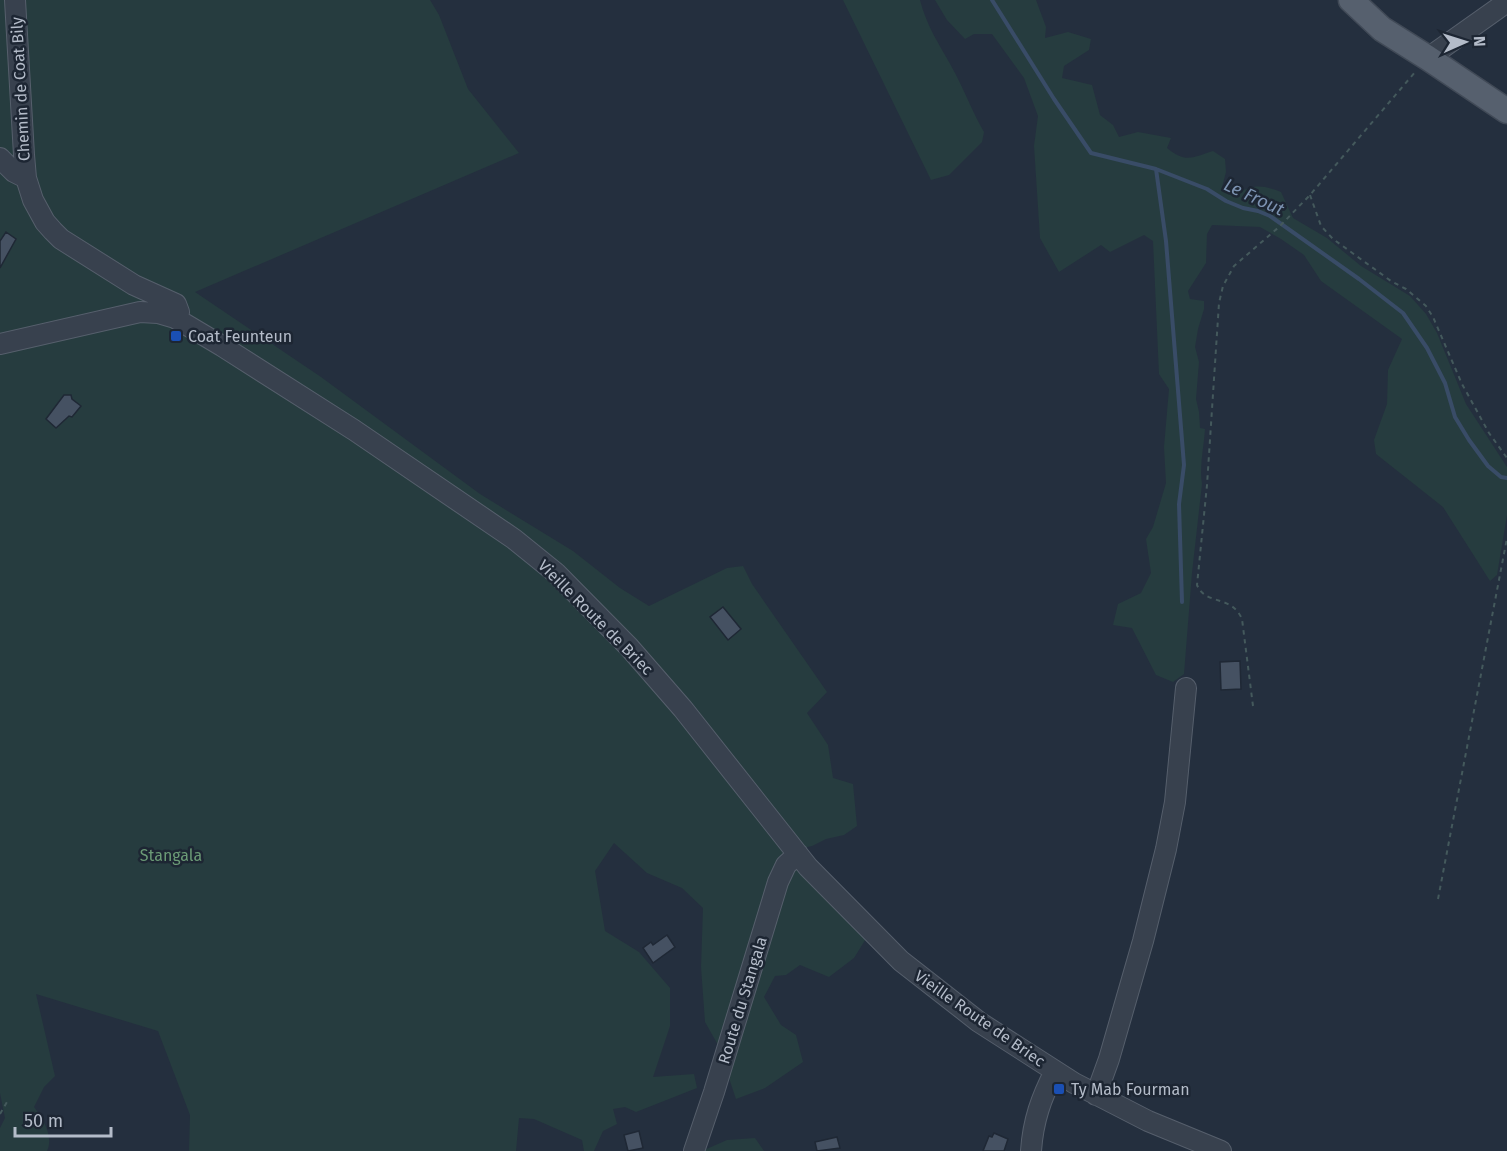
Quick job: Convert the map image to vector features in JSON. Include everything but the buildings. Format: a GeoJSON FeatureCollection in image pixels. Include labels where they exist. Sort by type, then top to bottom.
{"type":"FeatureCollection","features":[{"type":"Feature","properties":{"kind":"main road"},"geometry":{"type":"LineString","coordinates":[[1351,0],[1382,29],[1428,57],[1507,111]]}},
{"type":"Feature","properties":{"kind":"main road"},"geometry":{"type":"LineString","coordinates":[[1370,0],[1428,57]]}},
{"type":"Feature","properties":{"kind":"street","name":"Chemin de Coat Bily"},"geometry":{"type":"LineString","coordinates":[[15,0],[26,178],[33,200],[45,222],[61,239],[134,285],[176,304],[179,312],[175,318]]}},
{"type":"Feature","properties":{"kind":"street"},"geometry":{"type":"LineString","coordinates":[[1428,57],[1507,2]]}},
{"type":"Feature","properties":{"kind":"street"},"geometry":{"type":"LineString","coordinates":[[0,158],[14,172],[26,178]]}},
{"type":"Feature","properties":{"kind":"street","name":"Vieille Route de Briec"},"geometry":{"type":"LineString","coordinates":[[0,344],[140,312],[158,313],[175,318],[354,430],[490,520],[548,567],[643,662],[826,886],[881,943],[919,976],[999,1036],[1096,1095],[1148,1121],[1221,1151]]}},
{"type":"Feature","properties":{"kind":"street"},"geometry":{"type":"LineString","coordinates":[[1096,1095],[1109,1059],[1143,940],[1166,849],[1175,802],[1186,688]]}},
{"type":"Feature","properties":{"kind":"street","name":"Route du Stangala"},"geometry":{"type":"LineString","coordinates":[[694,1151],[778,882],[786,865],[798,854]]}},
{"type":"Feature","properties":{"kind":"street"},"geometry":{"type":"LineString","coordinates":[[1030,1151],[1037,1109],[1055,1071]]}},
{"type":"Feature","properties":{"kind":"path"},"geometry":{"type":"LineString","coordinates":[[1253,706],[1242,619],[1239,613],[1225,602],[1204,595],[1197,585],[1207,485],[1219,303],[1223,286],[1234,266],[1279,227],[1310,195],[1428,57]]}},
{"type":"Feature","properties":{"kind":"path"},"geometry":{"type":"LineString","coordinates":[[1310,195],[1321,226],[1333,238],[1391,281],[1406,289],[1426,306],[1462,384],[1489,432],[1507,458]]}},
{"type":"Feature","properties":{"kind":"path"},"geometry":{"type":"LineString","coordinates":[[1438,898],[1507,538]]}},
{"type":"Feature","properties":{"kind":"path"},"geometry":{"type":"LineString","coordinates":[[0,1114],[7,1102]]}},
{"type":"Feature","properties":{"kind":"green space","name":"Stangala"},"geometry":{"type":"Polygon","coordinates":[[[0,0],[430,0],[439,15],[468,89],[519,153],[195,292],[321,377],[480,494],[573,551],[620,588],[649,606],[727,568],[743,566],[752,584],[827,692],[807,713],[828,745],[833,778],[853,784],[857,826],[844,835],[826,839],[812,846],[787,851],[867,937],[854,958],[829,977],[800,965],[786,975],[775,976],[764,997],[781,1025],[796,1035],[803,1062],[765,1088],[736,1099],[718,1045],[705,1022],[701,967],[703,908],[682,888],[647,873],[614,843],[595,871],[605,931],[639,952],[670,988],[670,1026],[653,1077],[694,1074],[697,1088],[636,1112],[625,1107],[613,1109],[617,1124],[603,1131],[594,1151],[584,1151],[582,1140],[534,1119],[519,1118],[516,1151],[189,1151],[190,1115],[158,1031],[36,994],[55,1076],[44,1087],[34,1107],[47,1128],[49,1146],[47,1151],[0,1151],[0,1128],[5,1118],[0,1093],[0,0]]]}},
{"type":"Feature","properties":{"kind":"green space"},"geometry":{"type":"Polygon","coordinates":[[[843,0],[920,0],[931,29],[984,132],[982,142],[949,175],[931,180],[843,0]]]}},
{"type":"Feature","properties":{"kind":"green space"},"geometry":{"type":"Polygon","coordinates":[[[935,0],[1036,0],[1046,27],[1045,38],[1068,32],[1091,39],[1089,50],[1064,66],[1062,78],[1092,85],[1100,115],[1113,125],[1119,137],[1138,132],[1171,138],[1167,148],[1179,156],[1189,158],[1213,151],[1225,159],[1226,172],[1222,187],[1234,194],[1257,187],[1281,192],[1293,218],[1327,238],[1361,266],[1410,296],[1426,314],[1437,333],[1466,404],[1507,467],[1507,515],[1497,575],[1490,581],[1443,507],[1376,454],[1374,440],[1387,404],[1388,370],[1402,339],[1321,281],[1304,255],[1281,239],[1260,227],[1212,225],[1207,234],[1206,263],[1188,291],[1190,299],[1204,301],[1195,347],[1199,362],[1196,399],[1200,428],[1205,429],[1184,674],[1173,682],[1156,675],[1132,628],[1113,625],[1118,604],[1141,593],[1151,573],[1146,539],[1153,527],[1166,483],[1164,447],[1169,389],[1159,374],[1153,241],[1144,235],[1110,252],[1101,245],[1059,272],[1040,238],[1034,146],[1038,116],[1024,78],[992,34],[974,34],[965,39],[947,20],[935,0]]]}},
{"type":"Feature","properties":{"kind":"green space"},"geometry":{"type":"Polygon","coordinates":[[[755,1138],[764,1151],[702,1151],[727,1140],[755,1138]]]}},
{"type":"Feature","properties":{"kind":"waterway","name":"Le Frout"},"geometry":{"type":"LineString","coordinates":[[992,0],[1091,153],[1156,169],[1207,189],[1226,201],[1270,216],[1403,313],[1427,348],[1445,383],[1455,417],[1469,440],[1488,466],[1501,477],[1507,478]]}},
{"type":"Feature","properties":{"kind":"waterway"},"geometry":{"type":"LineString","coordinates":[[1156,169],[1166,241],[1184,465],[1179,504],[1182,602]]}},
{"type":"Feature","properties":{"kind":"place","name":"Coat Feunteun"},"geometry":{"type":"Point","coordinates":[176,336]}},
{"type":"Feature","properties":{"kind":"place","name":"Ty Mab Fourman"},"geometry":{"type":"Point","coordinates":[1059,1089]}}]}
